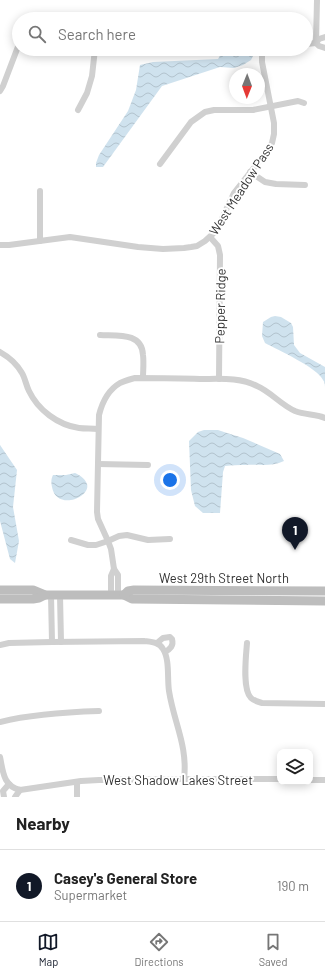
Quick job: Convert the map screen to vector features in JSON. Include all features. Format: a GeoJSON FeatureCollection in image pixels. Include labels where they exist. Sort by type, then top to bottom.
{"type":"FeatureCollection","features":[{"type":"Feature","properties":{"kind":"main road","name":"West 29th Street North"},"geometry":{"type":"LineString","coordinates":[[0,590],[33,590],[52,595]]}},
{"type":"Feature","properties":{"kind":"main road","name":"West 29th Street North"},"geometry":{"type":"LineString","coordinates":[[0,599],[33,599],[52,595],[118,595],[132,599],[246,596],[325,591]]}},
{"type":"Feature","properties":{"kind":"main road","name":"West 29th Street North"},"geometry":{"type":"LineString","coordinates":[[246,596],[325,601]]}},
{"type":"Feature","properties":{"kind":"street"},"geometry":{"type":"LineString","coordinates":[[316,43],[317,0]]}},
{"type":"Feature","properties":{"kind":"street"},"geometry":{"type":"LineString","coordinates":[[313,43],[325,38]]}},
{"type":"Feature","properties":{"kind":"street"},"geometry":{"type":"LineString","coordinates":[[316,43],[325,48]]}},
{"type":"Feature","properties":{"kind":"street"},"geometry":{"type":"LineString","coordinates":[[0,91],[14,56]]}},
{"type":"Feature","properties":{"kind":"street"},"geometry":{"type":"LineString","coordinates":[[78,110],[87,93],[92,76],[94,56]]}},
{"type":"Feature","properties":{"kind":"street","name":"West Meadow Pass"},"geometry":{"type":"LineString","coordinates":[[0,245],[70,237],[138,247],[184,248],[197,246],[210,237],[216,231],[234,193],[272,143],[274,123],[262,56]]}},
{"type":"Feature","properties":{"kind":"street"},"geometry":{"type":"LineString","coordinates":[[160,164],[191,122],[205,112],[214,110],[253,110],[298,101],[304,103]]}},
{"type":"Feature","properties":{"kind":"street"},"geometry":{"type":"LineString","coordinates":[[250,172],[265,182],[305,185]]}},
{"type":"Feature","properties":{"kind":"street"},"geometry":{"type":"LineString","coordinates":[[40,191],[40,241]]}},
{"type":"Feature","properties":{"kind":"street","name":"Pepper Ridge"},"geometry":{"type":"LineString","coordinates":[[210,237],[218,246],[220,255],[219,379]]}},
{"type":"Feature","properties":{"kind":"street"},"geometry":{"type":"LineString","coordinates":[[100,335],[126,336],[133,338],[139,343],[144,354],[143,378]]}},
{"type":"Feature","properties":{"kind":"street"},"geometry":{"type":"LineString","coordinates":[[0,352],[16,363],[22,373],[29,391],[36,402],[52,417],[60,422],[78,428],[98,429]]}},
{"type":"Feature","properties":{"kind":"street"},"geometry":{"type":"LineString","coordinates":[[118,595],[118,575],[114,570],[111,549],[98,519],[97,512],[99,416],[105,398],[114,387],[136,378],[239,380],[256,385],[295,411],[308,415],[324,417]]}},
{"type":"Feature","properties":{"kind":"street"},"geometry":{"type":"LineString","coordinates":[[98,464],[148,465]]}},
{"type":"Feature","properties":{"kind":"street"},"geometry":{"type":"LineString","coordinates":[[71,540],[88,545],[96,545],[119,536],[127,535],[148,540],[170,539]]}},
{"type":"Feature","properties":{"kind":"street"},"geometry":{"type":"LineString","coordinates":[[52,595],[61,642]]}},
{"type":"Feature","properties":{"kind":"street"},"geometry":{"type":"LineString","coordinates":[[52,595],[52,642]]}},
{"type":"Feature","properties":{"kind":"street"},"geometry":{"type":"LineString","coordinates":[[156,643],[163,638],[170,637],[173,644],[172,647],[165,652]]}},
{"type":"Feature","properties":{"kind":"street"},"geometry":{"type":"LineString","coordinates":[[0,645],[9,643],[144,641],[153,642],[161,646],[167,658],[169,692],[184,747],[186,767],[184,779]]}},
{"type":"Feature","properties":{"kind":"street"},"geometry":{"type":"LineString","coordinates":[[247,643],[246,690],[250,697],[256,702],[325,704]]}},
{"type":"Feature","properties":{"kind":"street"},"geometry":{"type":"LineString","coordinates":[[0,722],[32,716],[99,711]]}},
{"type":"Feature","properties":{"kind":"street"},"geometry":{"type":"LineString","coordinates":[[0,756],[4,776],[13,788],[20,790],[15,797]]}},
{"type":"Feature","properties":{"kind":"street","name":"West Shadow Lakes Street"},"geometry":{"type":"LineString","coordinates":[[20,790],[100,780],[277,779]]}},
{"type":"Feature","properties":{"kind":"street"},"geometry":{"type":"LineString","coordinates":[[313,780],[325,780]]}},
{"type":"Feature","properties":{"kind":"street"},"geometry":{"type":"LineString","coordinates":[[77,782],[77,797]]}},
{"type":"Feature","properties":{"kind":"street"},"geometry":{"type":"LineString","coordinates":[[4,797],[3,791],[9,784]]}},
{"type":"Feature","properties":{"kind":"water"},"geometry":{"type":"Polygon","coordinates":[[[220,56],[253,56],[251,60],[234,68],[220,67],[162,86],[103,167],[96,167],[99,155],[128,111],[136,90],[140,65],[153,62],[218,59],[220,56]]]}},
{"type":"Feature","properties":{"kind":"water"},"geometry":{"type":"Polygon","coordinates":[[[271,317],[281,317],[291,323],[293,327],[294,345],[300,353],[325,367],[325,384],[320,375],[314,370],[265,343],[262,336],[263,322],[271,317]]]}},
{"type":"Feature","properties":{"kind":"water"},"geometry":{"type":"Polygon","coordinates":[[[204,430],[218,430],[243,438],[280,454],[284,461],[270,465],[225,466],[223,472],[220,513],[203,513],[195,506],[191,490],[189,441],[198,432],[204,430]]]}},
{"type":"Feature","properties":{"kind":"water"},"geometry":{"type":"Polygon","coordinates":[[[0,445],[17,470],[13,507],[19,541],[15,563],[10,559],[0,521],[0,445]]]}},
{"type":"Feature","properties":{"kind":"water"},"geometry":{"type":"Polygon","coordinates":[[[75,473],[85,480],[87,489],[84,494],[72,500],[60,499],[55,494],[52,487],[51,481],[53,475],[75,473]]]}},
{"type":"Feature","properties":{"kind":"place","name":"Casey's General Store"},"geometry":{"type":"Point","coordinates":[295,550]}}]}
